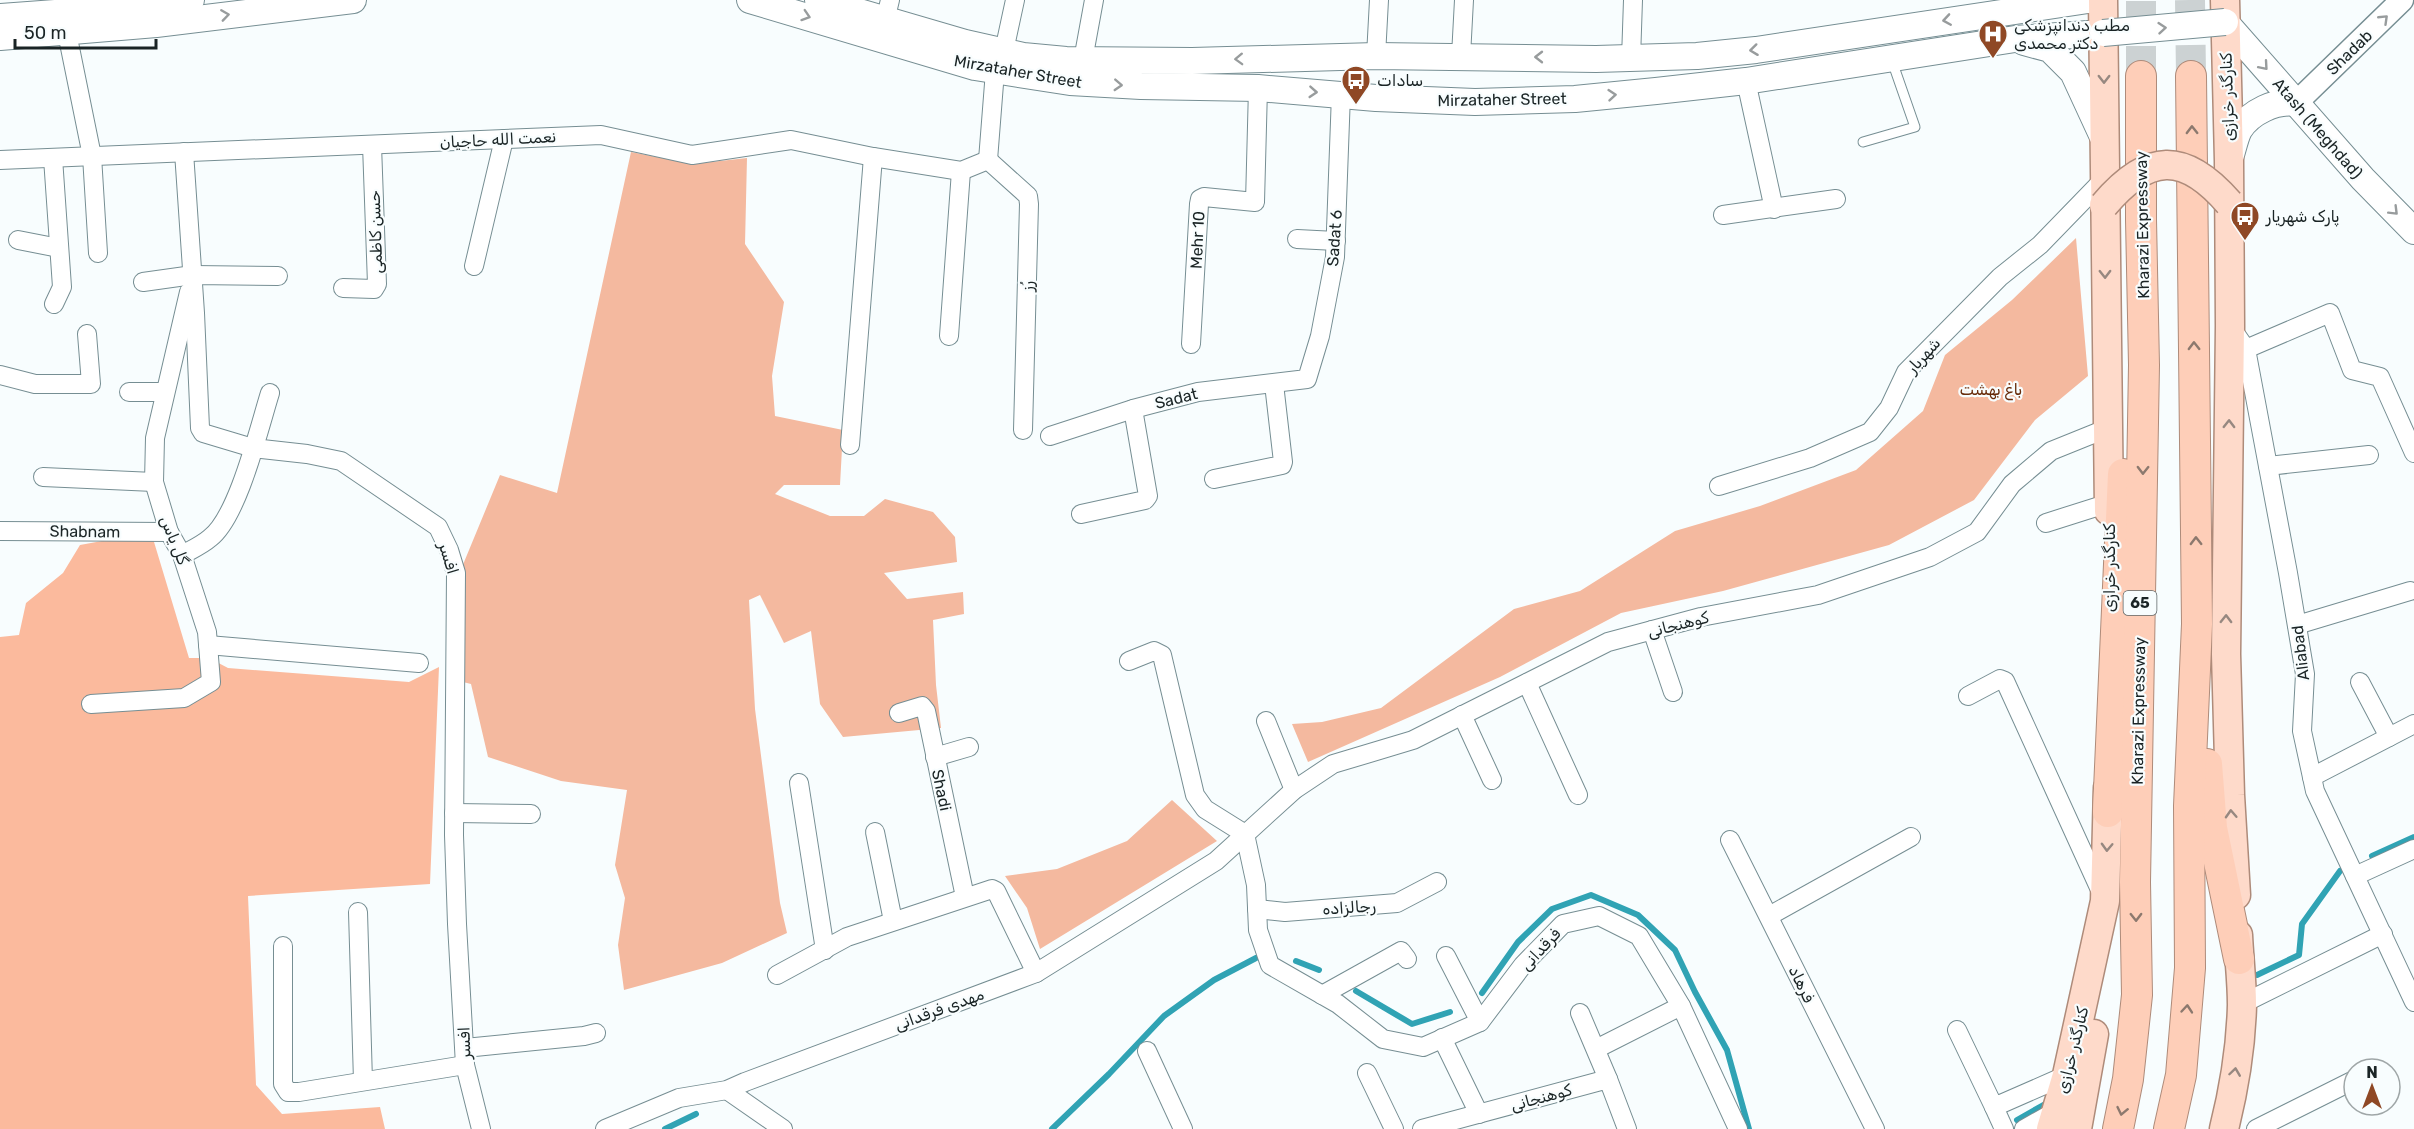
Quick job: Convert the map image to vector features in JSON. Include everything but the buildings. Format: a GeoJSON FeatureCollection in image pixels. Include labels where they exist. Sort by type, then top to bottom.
{"type":"FeatureCollection","features":[{"type":"Feature","properties":{"kind":"highway","name":"Kharazi Expressway"},"geometry":{"type":"LineString","coordinates":[[2118,1129],[2128,1079],[2137,995],[2136,882],[2145,365],[2141,76]]}},
{"type":"Feature","properties":{"kind":"highway"},"geometry":{"type":"LineString","coordinates":[[2169,1129],[2181,1075],[2190,968],[2190,807],[2197,624],[2191,76]]}},
{"type":"Feature","properties":{"kind":"highway"},"geometry":{"type":"LineString","coordinates":[[2108,812],[2131,256],[2141,196]]}},
{"type":"Feature","properties":{"kind":"highway"},"geometry":{"type":"LineString","coordinates":[[2197,624],[2212,828],[2239,959]]}},
{"type":"Feature","properties":{"kind":"main road"},"geometry":{"type":"LineString","coordinates":[[0,17],[94,5],[191,0]]}},
{"type":"Feature","properties":{"kind":"main road"},"geometry":{"type":"LineString","coordinates":[[0,37],[67,33],[354,0]]}},
{"type":"Feature","properties":{"kind":"main road","name":"Mirzataher Street"},"geometry":{"type":"LineString","coordinates":[[750,0],[895,45],[999,61],[1070,82],[1142,87],[1258,88],[1376,98],[1475,102],[1575,99],[1746,81],[2015,39],[2103,33],[2232,15]]}},
{"type":"Feature","properties":{"kind":"main road","name":"Mirzataher Street"},"geometry":{"type":"LineString","coordinates":[[819,0],[887,10],[965,43],[999,61],[1023,56],[1083,60],[1192,61],[1376,56],[1631,59],[1697,56],[1756,50],[1994,10],[2088,0]]}},
{"type":"Feature","properties":{"kind":"main road"},"geometry":{"type":"LineString","coordinates":[[1994,10],[2030,0]]}},
{"type":"Feature","properties":{"kind":"main road","name":"کنارگذر خرازی"},"geometry":{"type":"LineString","coordinates":[[2061,1123],[2067,1075],[2105,901],[2108,812],[2109,503],[2103,0]]}},
{"type":"Feature","properties":{"kind":"main road","name":"کنارگذر خرازی"},"geometry":{"type":"LineString","coordinates":[[2224,1129],[2230,1107],[2238,1052],[2242,1004],[2230,795],[2226,654],[2238,337],[2229,203],[2232,15]]}},
{"type":"Feature","properties":{"kind":"main road","name":"Atash (Meghdad)"},"geometry":{"type":"LineString","coordinates":[[2232,15],[2296,103],[2363,179],[2414,231]]}},
{"type":"Feature","properties":{"kind":"main road"},"geometry":{"type":"LineString","coordinates":[[2015,39],[2050,49],[2073,72],[2104,139]]}},
{"type":"Feature","properties":{"kind":"main road"},"geometry":{"type":"LineString","coordinates":[[1376,56],[1369,74],[1376,98]]}},
{"type":"Feature","properties":{"kind":"main road"},"geometry":{"type":"LineString","coordinates":[[1572,57],[1582,71],[1582,82],[1575,99]]}},
{"type":"Feature","properties":{"kind":"main road"},"geometry":{"type":"LineString","coordinates":[[2229,161],[2239,130],[2253,117],[2266,107],[2283,101],[2296,103]]}},
{"type":"Feature","properties":{"kind":"main road"},"geometry":{"type":"LineString","coordinates":[[2105,191],[2121,185],[2137,173],[2164,164],[2188,169],[2213,184],[2229,203]]}},
{"type":"Feature","properties":{"kind":"main road"},"geometry":{"type":"LineString","coordinates":[[2061,1123],[2098,1006],[2105,901]]}},
{"type":"Feature","properties":{"kind":"street"},"geometry":{"type":"LineString","coordinates":[[949,336],[961,171],[988,160],[999,61],[1015,0]]}},
{"type":"Feature","properties":{"kind":"street"},"geometry":{"type":"LineString","coordinates":[[1083,60],[1094,0]]}},
{"type":"Feature","properties":{"kind":"street"},"geometry":{"type":"LineString","coordinates":[[1376,56],[1379,0]]}},
{"type":"Feature","properties":{"kind":"street"},"geometry":{"type":"LineString","coordinates":[[1461,56],[1464,0]]}},
{"type":"Feature","properties":{"kind":"street"},"geometry":{"type":"LineString","coordinates":[[1631,59],[1633,0]]}},
{"type":"Feature","properties":{"kind":"street","name":"Shadab"},"geometry":{"type":"LineString","coordinates":[[2296,103],[2402,0]]}},
{"type":"Feature","properties":{"kind":"street"},"geometry":{"type":"LineString","coordinates":[[67,33],[92,156],[98,253]]}},
{"type":"Feature","properties":{"kind":"street"},"geometry":{"type":"LineString","coordinates":[[1746,81],[1774,208]]}},
{"type":"Feature","properties":{"kind":"street","name":"Mehr 10"},"geometry":{"type":"LineString","coordinates":[[1191,344],[1200,200],[1204,197],[1255,202],[1258,88]]}},
{"type":"Feature","properties":{"kind":"street","name":"Sadat 6"},"geometry":{"type":"LineString","coordinates":[[1307,379],[1320,336],[1336,241],[1341,94]]}},
{"type":"Feature","properties":{"kind":"street","name":"نعمت الله حاجیان"},"geometry":{"type":"LineString","coordinates":[[0,160],[601,135],[692,155],[791,140],[873,157],[961,171]]}},
{"type":"Feature","properties":{"kind":"street"},"geometry":{"type":"LineString","coordinates":[[474,266],[504,139]]}},
{"type":"Feature","properties":{"kind":"street","name":"حسن کاظمی"},"geometry":{"type":"LineString","coordinates":[[343,288],[374,289],[377,284],[372,145]]}},
{"type":"Feature","properties":{"kind":"street","name":"افسر"},"geometry":{"type":"LineString","coordinates":[[184,152],[193,276],[200,428],[207,436],[253,448],[307,454],[341,461],[438,527],[449,550],[456,573],[454,813],[457,924],[465,1057],[481,1129]]}},
{"type":"Feature","properties":{"kind":"street"},"geometry":{"type":"LineString","coordinates":[[850,445],[873,157]]}},
{"type":"Feature","properties":{"kind":"street"},"geometry":{"type":"LineString","coordinates":[[53,158],[62,287],[54,304]]}},
{"type":"Feature","properties":{"kind":"street","name":"رُز"},"geometry":{"type":"LineString","coordinates":[[988,160],[1028,196],[1023,430]]}},
{"type":"Feature","properties":{"kind":"street","name":"شهریار"},"geometry":{"type":"LineString","coordinates":[[1719,486],[1810,458],[1870,432],[1889,408],[1906,372],[2000,277],[2105,191]]}},
{"type":"Feature","properties":{"kind":"street"},"geometry":{"type":"LineString","coordinates":[[1723,215],[1836,200]]}},
{"type":"Feature","properties":{"kind":"street"},"geometry":{"type":"LineString","coordinates":[[1297,238],[1336,241]]}},
{"type":"Feature","properties":{"kind":"street"},"geometry":{"type":"LineString","coordinates":[[18,240],[60,248]]}},
{"type":"Feature","properties":{"kind":"street"},"geometry":{"type":"LineString","coordinates":[[143,282],[193,276],[278,276]]}},
{"type":"Feature","properties":{"kind":"street","name":"گل یاس"},"geometry":{"type":"LineString","coordinates":[[91,704],[184,698],[211,682],[207,632],[182,555],[169,532],[154,482],[155,438],[193,276]]}},
{"type":"Feature","properties":{"kind":"street"},"geometry":{"type":"LineString","coordinates":[[2238,337],[2330,313],[2352,370],[2380,377],[2406,414],[2414,453]]}},
{"type":"Feature","properties":{"kind":"street"},"geometry":{"type":"LineString","coordinates":[[0,375],[35,384],[91,384],[87,334]]}},
{"type":"Feature","properties":{"kind":"street","name":"Aliabad"},"geometry":{"type":"LineString","coordinates":[[2238,337],[2268,466],[2297,625],[2305,674],[2302,731],[2315,791],[2383,934],[2407,966],[2414,1002]]}},
{"type":"Feature","properties":{"kind":"street","name":"Sadat"},"geometry":{"type":"LineString","coordinates":[[1050,436],[1133,409],[1198,392],[1307,379]]}},
{"type":"Feature","properties":{"kind":"street"},"geometry":{"type":"LineString","coordinates":[[1215,479],[1282,465],[1274,384]]}},
{"type":"Feature","properties":{"kind":"street"},"geometry":{"type":"LineString","coordinates":[[129,392],[164,392]]}},
{"type":"Feature","properties":{"kind":"street"},"geometry":{"type":"LineString","coordinates":[[182,555],[211,538],[222,525],[241,486],[270,393]]}},
{"type":"Feature","properties":{"kind":"street"},"geometry":{"type":"LineString","coordinates":[[1081,514],[1145,500],[1148,496],[1133,409]]}},
{"type":"Feature","properties":{"kind":"street","name":"کوهنجانی"},"geometry":{"type":"LineString","coordinates":[[1245,834],[1294,790],[1333,764],[1413,740],[1608,642],[1701,616],[1818,595],[1930,557],[1977,532],[2012,484],[2050,451],[2108,428]]}},
{"type":"Feature","properties":{"kind":"street"},"geometry":{"type":"LineString","coordinates":[[2268,466],[2369,455]]}},
{"type":"Feature","properties":{"kind":"street"},"geometry":{"type":"LineString","coordinates":[[43,477],[154,482]]}},
{"type":"Feature","properties":{"kind":"street"},"geometry":{"type":"LineString","coordinates":[[2046,523],[2109,503]]}},
{"type":"Feature","properties":{"kind":"street","name":"Shabnam"},"geometry":{"type":"LineString","coordinates":[[0,531],[169,532]]}},
{"type":"Feature","properties":{"kind":"street"},"geometry":{"type":"LineString","coordinates":[[2297,625],[2410,591]]}},
{"type":"Feature","properties":{"kind":"street"},"geometry":{"type":"LineString","coordinates":[[1652,630],[1673,692]]}},
{"type":"Feature","properties":{"kind":"street"},"geometry":{"type":"LineString","coordinates":[[208,645],[419,663]]}},
{"type":"Feature","properties":{"kind":"street"},"geometry":{"type":"LineString","coordinates":[[1129,661],[1154,651],[1162,655],[1195,795],[1206,809],[1245,834],[1256,885],[1258,930],[1270,965],[1338,1004],[1383,1039],[1423,1047],[1480,1022],[1446,956]]}},
{"type":"Feature","properties":{"kind":"street"},"geometry":{"type":"LineString","coordinates":[[1968,696],[2001,678],[2005,681],[2105,901]]}},
{"type":"Feature","properties":{"kind":"street"},"geometry":{"type":"LineString","coordinates":[[2360,682],[2389,737]]}},
{"type":"Feature","properties":{"kind":"street"},"geometry":{"type":"LineString","coordinates":[[1527,683],[1578,795]]}},
{"type":"Feature","properties":{"kind":"street","name":"Shadi"},"geometry":{"type":"LineString","coordinates":[[899,713],[922,706],[925,708],[965,897]]}},
{"type":"Feature","properties":{"kind":"street"},"geometry":{"type":"LineString","coordinates":[[1462,715],[1492,780]]}},
{"type":"Feature","properties":{"kind":"street"},"geometry":{"type":"LineString","coordinates":[[1266,721],[1294,790]]}},
{"type":"Feature","properties":{"kind":"street"},"geometry":{"type":"LineString","coordinates":[[2312,777],[2414,724]]}},
{"type":"Feature","properties":{"kind":"street"},"geometry":{"type":"LineString","coordinates":[[935,757],[969,747]]}},
{"type":"Feature","properties":{"kind":"street"},"geometry":{"type":"LineString","coordinates":[[799,783],[825,950]]}},
{"type":"Feature","properties":{"kind":"street"},"geometry":{"type":"LineString","coordinates":[[454,813],[531,814]]}},
{"type":"Feature","properties":{"kind":"street"},"geometry":{"type":"LineString","coordinates":[[875,832],[893,921]]}},
{"type":"Feature","properties":{"kind":"street","name":"مهدی فرقدانی"},"geometry":{"type":"LineString","coordinates":[[605,1129],[680,1098],[727,1090],[1036,973],[1216,861],[1245,834]]}},
{"type":"Feature","properties":{"kind":"street"},"geometry":{"type":"LineString","coordinates":[[1768,916],[1911,837]]}},
{"type":"Feature","properties":{"kind":"street","name":"فرهاد"},"geometry":{"type":"LineString","coordinates":[[1730,840],[1875,1129]]}},
{"type":"Feature","properties":{"kind":"street"},"geometry":{"type":"LineString","coordinates":[[2355,876],[2414,849]]}},
{"type":"Feature","properties":{"kind":"street","name":"رجالزاده"},"geometry":{"type":"LineString","coordinates":[[1257,909],[1285,912],[1397,903],[1437,882]]}},
{"type":"Feature","properties":{"kind":"street"},"geometry":{"type":"LineString","coordinates":[[777,975],[847,937],[987,889],[996,891],[1036,973]]}},
{"type":"Feature","properties":{"kind":"street"},"geometry":{"type":"LineString","coordinates":[[358,912],[363,1081]]}},
{"type":"Feature","properties":{"kind":"street","name":"فرقدانی"},"geometry":{"type":"LineString","coordinates":[[1480,1022],[1523,965],[1563,924],[1599,916],[1639,936],[1681,1006],[1738,1129]]}},
{"type":"Feature","properties":{"kind":"street"},"geometry":{"type":"LineString","coordinates":[[2242,1004],[2383,934]]}},
{"type":"Feature","properties":{"kind":"street"},"geometry":{"type":"LineString","coordinates":[[283,946],[283,1084],[288,1092],[363,1081],[465,1057],[596,1033]]}},
{"type":"Feature","properties":{"kind":"street"},"geometry":{"type":"LineString","coordinates":[[1322,995],[1401,951],[1407,958]]}},
{"type":"Feature","properties":{"kind":"street"},"geometry":{"type":"LineString","coordinates":[[1596,1049],[1681,1006]]}},
{"type":"Feature","properties":{"kind":"street"},"geometry":{"type":"LineString","coordinates":[[1580,1013],[1627,1129]]}},
{"type":"Feature","properties":{"kind":"street"},"geometry":{"type":"LineString","coordinates":[[1957,1030],[2004,1129]]}},
{"type":"Feature","properties":{"kind":"street"},"geometry":{"type":"LineString","coordinates":[[1442,1038],[1479,1114]]}},
{"type":"Feature","properties":{"kind":"street"},"geometry":{"type":"LineString","coordinates":[[1147,1051],[1183,1129]]}},
{"type":"Feature","properties":{"kind":"street"},"geometry":{"type":"LineString","coordinates":[[1367,1073],[1394,1129]]}},
{"type":"Feature","properties":{"kind":"street"},"geometry":{"type":"LineString","coordinates":[[1994,1107],[2067,1075]]}},
{"type":"Feature","properties":{"kind":"street","name":"کوهنجانی"},"geometry":{"type":"LineString","coordinates":[[1422,1129],[1608,1079]]}},
{"type":"Feature","properties":{"kind":"street"},"geometry":{"type":"LineString","coordinates":[[2256,1129],[2342,1086]]}},
{"type":"Feature","properties":{"kind":"street"},"geometry":{"type":"LineString","coordinates":[[727,1090],[783,1129]]}},
{"type":"Feature","properties":{"kind":"street"},"geometry":{"type":"LineString","coordinates":[[2024,1129],[2061,1123]]}},
{"type":"Feature","properties":{"kind":"lane"},"geometry":{"type":"LineString","coordinates":[[1863,142],[1915,127],[1891,59]]}},
{"type":"Feature","properties":{"kind":"shaded area"},"geometry":{"type":"Polygon","coordinates":[[[151,532],[189,658],[209,658],[228,668],[409,682],[439,667],[430,884],[248,896],[256,1085],[282,1114],[380,1107],[385,1129],[0,1129],[0,637],[19,635],[26,603],[63,573],[80,545],[151,532]]]}},
{"type":"Feature","properties":{"kind":"green space"},"geometry":{"type":"Polygon","coordinates":[[[631,152],[693,164],[747,158],[745,244],[784,302],[772,376],[775,416],[843,430],[840,485],[784,485],[775,494],[830,516],[864,516],[885,499],[933,512],[955,537],[957,562],[884,573],[907,599],[963,592],[964,614],[933,620],[936,685],[941,728],[843,737],[820,704],[811,631],[784,643],[760,595],[749,600],[755,709],[780,903],[787,933],[722,963],[624,990],[618,945],[625,898],[615,865],[627,790],[561,781],[488,757],[471,684],[463,682],[462,567],[500,475],[557,493],[631,152]]]}},
{"type":"Feature","properties":{"kind":"green space","name":"باغ بهشت"},"geometry":{"type":"Polygon","coordinates":[[[2076,238],[2088,376],[2035,420],[1974,500],[1889,545],[1723,591],[1621,613],[1500,677],[1308,762],[1292,724],[1322,722],[1381,708],[1514,609],[1580,591],[1675,531],[1760,506],[1856,470],[1923,411],[1945,355],[2012,300],[2076,238]]]}},
{"type":"Feature","properties":{"kind":"green space"},"geometry":{"type":"Polygon","coordinates":[[[1172,800],[1217,841],[1040,949],[1027,908],[1005,876],[1057,869],[1127,841],[1172,800]]]}},
{"type":"Feature","properties":{"kind":"waterway"},"geometry":{"type":"LineString","coordinates":[[2372,856],[2414,837]]}},
{"type":"Feature","properties":{"kind":"waterway"},"geometry":{"type":"LineString","coordinates":[[2257,975],[2299,955],[2302,924],[2340,871]]}},
{"type":"Feature","properties":{"kind":"waterway"},"geometry":{"type":"LineString","coordinates":[[1482,993],[1518,942],[1552,909],[1591,895],[1638,915],[1675,950],[1727,1050],[1749,1129]]}},
{"type":"Feature","properties":{"kind":"waterway"},"geometry":{"type":"LineString","coordinates":[[1052,1129],[1164,1016],[1214,980],[1256,958]]}},
{"type":"Feature","properties":{"kind":"waterway"},"geometry":{"type":"LineString","coordinates":[[1296,961],[1319,970]]}},
{"type":"Feature","properties":{"kind":"waterway"},"geometry":{"type":"LineString","coordinates":[[1356,991],[1412,1024],[1450,1012]]}},
{"type":"Feature","properties":{"kind":"waterway"},"geometry":{"type":"LineString","coordinates":[[2017,1120],[2047,1103]]}},
{"type":"Feature","properties":{"kind":"waterway"},"geometry":{"type":"LineString","coordinates":[[665,1129],[696,1114]]}},
{"type":"Feature","properties":{"kind":"tunnel"},"geometry":{"type":"LineString","coordinates":[[2141,0],[2141,76]]}},
{"type":"Feature","properties":{"kind":"tunnel"},"geometry":{"type":"LineString","coordinates":[[2190,0],[2191,76]]}},
{"type":"Feature","properties":{"kind":"place","name":"مطب دندانپزشکی دکتر محمدی"},"geometry":{"type":"Point","coordinates":[1993,60]}},
{"type":"Feature","properties":{"kind":"place","name":"سادات"},"geometry":{"type":"Point","coordinates":[1356,106]}},
{"type":"Feature","properties":{"kind":"place","name":"پارک شهریار"},"geometry":{"type":"Point","coordinates":[2245,242]}}]}
